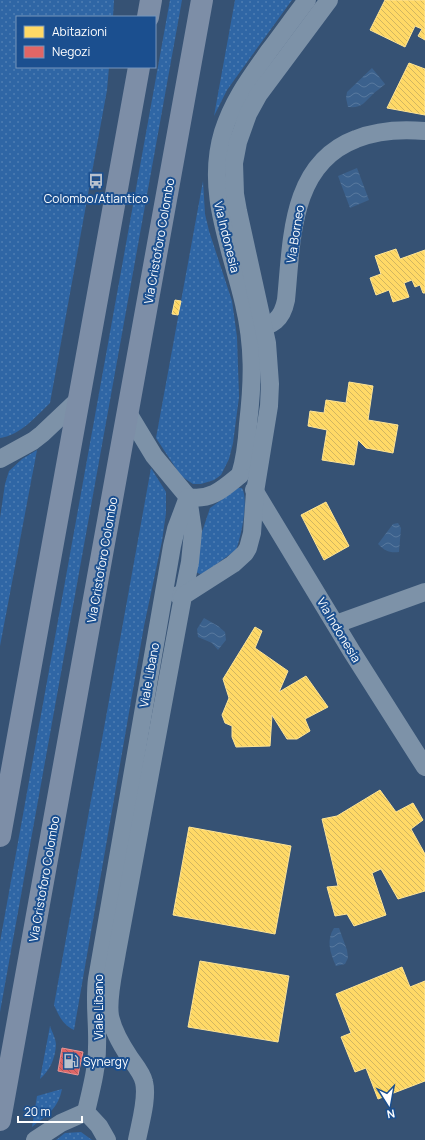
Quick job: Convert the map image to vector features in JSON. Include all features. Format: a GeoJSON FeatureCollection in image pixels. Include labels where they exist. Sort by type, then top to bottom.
{"type":"FeatureCollection","features":[{"type":"Feature","properties":{"kind":"main road"},"geometry":{"type":"LineString","coordinates":[[148,16],[151,0]]}},
{"type":"Feature","properties":{"kind":"main road","name":"Via Cristoforo Colombo"},"geometry":{"type":"LineString","coordinates":[[0,1120],[202,0]]}},
{"type":"Feature","properties":{"kind":"main road"},"geometry":{"type":"LineString","coordinates":[[0,836],[139,68]]}},
{"type":"Feature","properties":{"kind":"street","name":"Via Indonesia"},"geometry":{"type":"LineString","coordinates":[[255,492],[268,414],[270,384],[269,364],[241,290],[224,229],[218,200],[216,176],[219,148],[229,115],[240,92],[307,0]]}},
{"type":"Feature","properties":{"kind":"street","name":"Via Indonesia"},"geometry":{"type":"LineString","coordinates":[[329,0],[254,101],[235,152],[234,174],[238,211],[256,329],[252,355],[250,409],[244,460],[240,475],[255,492],[425,766]]}},
{"type":"Feature","properties":{"kind":"street","name":"Via Borneo"},"geometry":{"type":"LineString","coordinates":[[256,329],[277,320],[283,312],[286,300],[293,229],[306,185],[319,164],[331,152],[340,146],[360,137],[378,132],[395,130],[425,131]]}},
{"type":"Feature","properties":{"kind":"street"},"geometry":{"type":"LineString","coordinates":[[0,459],[33,441],[78,400]]}},
{"type":"Feature","properties":{"kind":"street"},"geometry":{"type":"LineString","coordinates":[[128,413],[154,456],[188,497],[199,498],[212,496],[240,475]]}},
{"type":"Feature","properties":{"kind":"street"},"geometry":{"type":"LineString","coordinates":[[164,592],[183,596],[233,564],[245,553],[252,533],[255,492]]}},
{"type":"Feature","properties":{"kind":"street","name":"Viale Libano"},"geometry":{"type":"LineString","coordinates":[[86,1112],[93,1083],[98,1048],[96,1003],[97,979],[116,917],[146,795],[144,760],[164,592],[176,529],[188,497]]}},
{"type":"Feature","properties":{"kind":"street","name":"Viale Libano"},"geometry":{"type":"LineString","coordinates":[[133,1138],[144,1099],[145,1084],[140,1072],[118,1036],[112,1022],[110,1010],[116,917],[129,792],[144,760],[190,562],[192,530],[188,497]]}},
{"type":"Feature","properties":{"kind":"street"},"geometry":{"type":"LineString","coordinates":[[336,624],[425,592]]}},
{"type":"Feature","properties":{"kind":"street"},"geometry":{"type":"LineString","coordinates":[[129,792],[146,795]]}},
{"type":"Feature","properties":{"kind":"street"},"geometry":{"type":"LineString","coordinates":[[35,1140],[61,1123],[86,1112],[99,1126],[107,1140]]}},
{"type":"Feature","properties":{"kind":"shaded area"},"geometry":{"type":"Polygon","coordinates":[[[0,0],[114,0],[113,16],[16,16],[16,68],[109,68],[107,90],[50,403],[21,429],[8,436],[0,438],[0,0]]]}},
{"type":"Feature","properties":{"kind":"shaded area"},"geometry":{"type":"Polygon","coordinates":[[[170,0],[182,0],[0,1012],[0,942],[170,0]]]}},
{"type":"Feature","properties":{"kind":"shaded area"},"geometry":{"type":"Polygon","coordinates":[[[235,0],[292,0],[227,90],[214,116],[235,0]]]}},
{"type":"Feature","properties":{"kind":"shaded area"},"geometry":{"type":"Polygon","coordinates":[[[203,181],[205,214],[209,231],[232,301],[237,337],[239,397],[233,443],[229,459],[221,475],[214,480],[201,484],[193,484],[181,476],[156,438],[203,181]]]}},
{"type":"Feature","properties":{"kind":"shaded area"},"geometry":{"type":"Polygon","coordinates":[[[37,450],[0,646],[0,518],[5,484],[9,471],[22,459],[37,450]]]}},
{"type":"Feature","properties":{"kind":"shaded area"},"geometry":{"type":"Polygon","coordinates":[[[151,468],[166,492],[166,513],[162,541],[144,626],[74,1030],[64,1023],[54,1005],[151,468]]]}},
{"type":"Feature","properties":{"kind":"shaded area"},"geometry":{"type":"Polygon","coordinates":[[[238,488],[242,488],[245,501],[242,528],[236,550],[204,573],[200,574],[196,572],[202,532],[210,508],[238,488]]]}},
{"type":"Feature","properties":{"kind":"shaded area"},"geometry":{"type":"Polygon","coordinates":[[[50,1026],[56,1045],[53,1060],[44,1076],[40,1079],[50,1026]]]}},
{"type":"Feature","properties":{"kind":"shaded area"},"geometry":{"type":"Polygon","coordinates":[[[62,1089],[55,1107],[32,1127],[37,1096],[62,1089]]]}},
{"type":"Feature","properties":{"kind":"shaded area"},"geometry":{"type":"Polygon","coordinates":[[[81,1132],[92,1140],[56,1140],[65,1133],[81,1132]]]}},
{"type":"Feature","properties":{"kind":"water"},"geometry":{"type":"Polygon","coordinates":[[[372,68],[385,84],[362,105],[348,107],[346,98],[347,92],[372,68]]]}},
{"type":"Feature","properties":{"kind":"water"},"geometry":{"type":"Polygon","coordinates":[[[357,168],[369,200],[350,208],[338,176],[357,168]]]}},
{"type":"Feature","properties":{"kind":"water"},"geometry":{"type":"Polygon","coordinates":[[[398,523],[401,528],[399,552],[387,551],[378,544],[393,524],[398,523]]]}},
{"type":"Feature","properties":{"kind":"water"},"geometry":{"type":"Polygon","coordinates":[[[204,618],[225,632],[226,640],[218,650],[212,643],[198,637],[197,629],[204,618]]]}},
{"type":"Feature","properties":{"kind":"water"},"geometry":{"type":"Polygon","coordinates":[[[334,928],[339,928],[347,950],[348,958],[345,964],[336,966],[330,947],[330,937],[334,928]]]}},
{"type":"Feature","properties":{"kind":"building: Abitazioni"},"geometry":{"type":"Polygon","coordinates":[[[385,0],[425,0],[425,40],[418,36],[422,29],[415,26],[405,47],[370,30],[385,0]]]}},
{"type":"Feature","properties":{"kind":"building: Abitazioni"},"geometry":{"type":"Polygon","coordinates":[[[409,63],[425,69],[425,115],[387,108],[409,63]]]}},
{"type":"Feature","properties":{"kind":"building: Abitazioni"},"geometry":{"type":"Polygon","coordinates":[[[396,249],[400,259],[425,250],[425,293],[423,293],[420,285],[415,287],[412,280],[404,283],[409,297],[393,302],[389,290],[376,295],[370,278],[381,274],[375,256],[396,249]]]}},
{"type":"Feature","properties":{"kind":"building: Abitazioni"},"geometry":{"type":"Polygon","coordinates":[[[175,300],[181,301],[178,315],[172,314],[175,300]]]}},
{"type":"Feature","properties":{"kind":"building: Abitazioni"},"geometry":{"type":"Polygon","coordinates":[[[349,382],[373,386],[368,420],[398,425],[393,453],[366,448],[358,440],[354,465],[322,460],[327,430],[308,426],[310,411],[324,413],[326,400],[346,403],[349,382]]]}},
{"type":"Feature","properties":{"kind":"building: Abitazioni"},"geometry":{"type":"Polygon","coordinates":[[[326,502],[349,546],[324,560],[301,515],[326,502]]]}},
{"type":"Feature","properties":{"kind":"building: Abitazioni"},"geometry":{"type":"Polygon","coordinates":[[[255,627],[262,631],[255,648],[288,671],[279,692],[306,676],[328,707],[305,719],[310,731],[297,739],[287,739],[272,715],[270,746],[236,747],[232,737],[232,726],[225,723],[222,715],[229,698],[223,679],[255,627]]]}},
{"type":"Feature","properties":{"kind":"building: Abitazioni"},"geometry":{"type":"Polygon","coordinates":[[[380,790],[396,812],[413,803],[423,820],[411,829],[425,854],[425,891],[398,899],[381,869],[372,873],[386,915],[354,926],[347,914],[335,916],[327,887],[338,886],[322,819],[337,816],[380,790]]]}},
{"type":"Feature","properties":{"kind":"building: Abitazioni"},"geometry":{"type":"Polygon","coordinates":[[[189,827],[291,846],[275,934],[173,915],[189,827]]]}},
{"type":"Feature","properties":{"kind":"building: Abitazioni"},"geometry":{"type":"Polygon","coordinates":[[[200,961],[289,976],[278,1042],[188,1027],[200,961]]]}},
{"type":"Feature","properties":{"kind":"building: Abitazioni"},"geometry":{"type":"Polygon","coordinates":[[[402,967],[410,987],[425,981],[425,1081],[378,1099],[366,1068],[355,1072],[341,1037],[351,1033],[336,994],[402,967]]]}},
{"type":"Feature","properties":{"kind":"building: Negozi"},"geometry":{"type":"Polygon","coordinates":[[[62,1048],[83,1052],[78,1075],[58,1071],[62,1048]]]}},
{"type":"Feature","properties":{"kind":"place","name":"Colombo/Atlantico"},"geometry":{"type":"Point","coordinates":[96,181]}},
{"type":"Feature","properties":{"kind":"place","name":"Synergy"},"geometry":{"type":"Point","coordinates":[71,1061]}}]}
